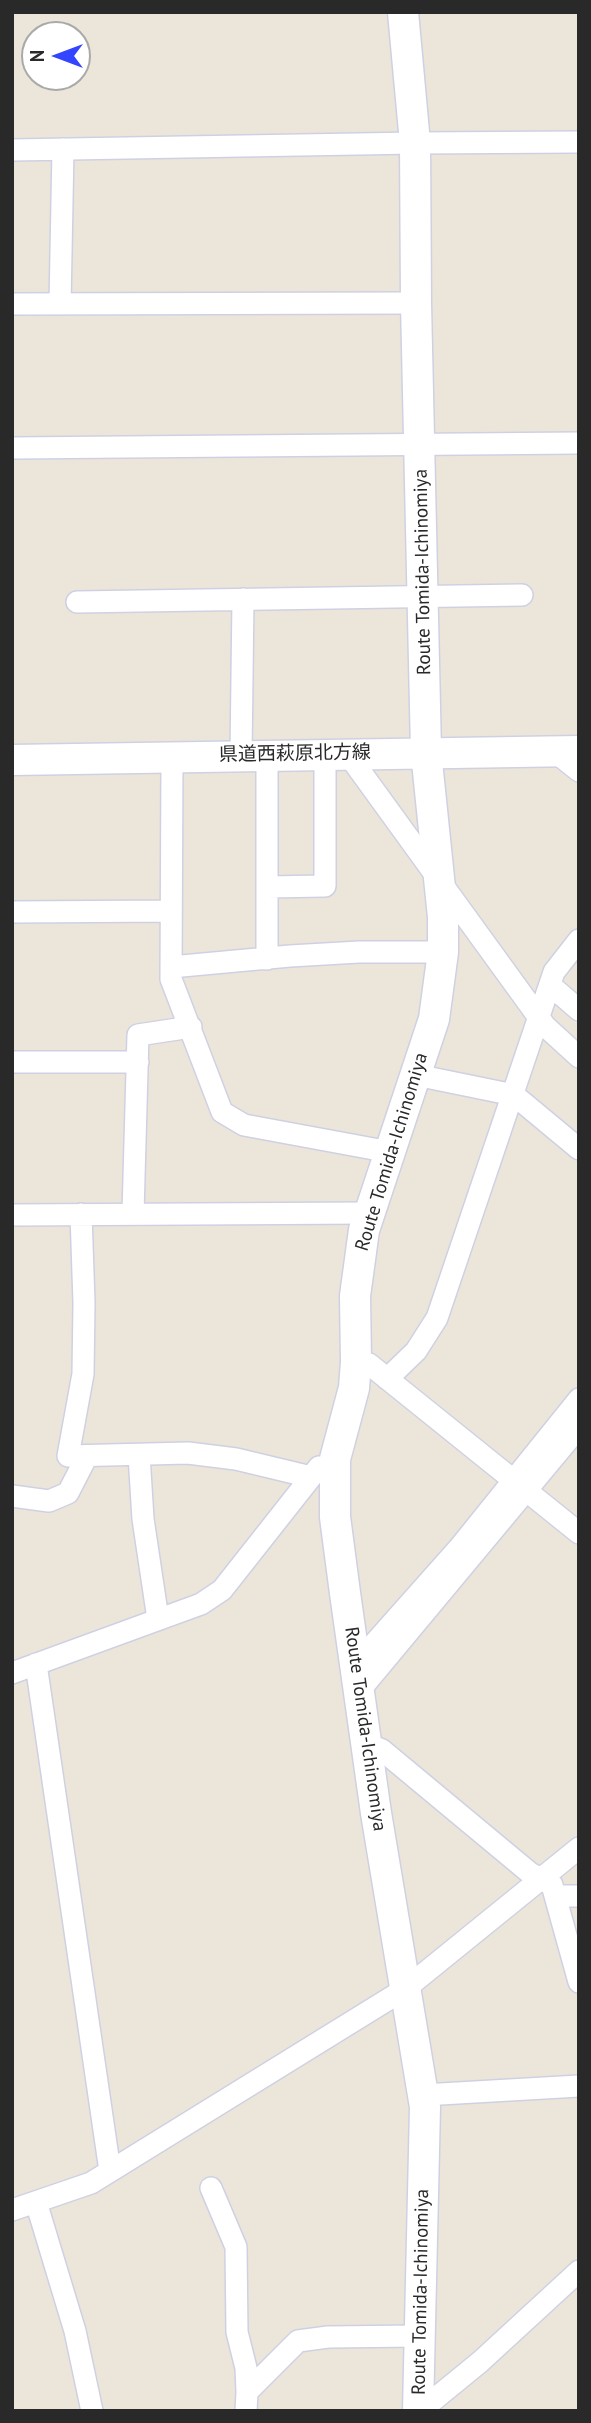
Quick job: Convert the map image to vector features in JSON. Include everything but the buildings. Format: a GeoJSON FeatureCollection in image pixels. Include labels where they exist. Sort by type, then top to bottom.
{"type":"FeatureCollection","features":[{"type":"Feature","properties":{"kind":"main road","name":"Route Tomida-Ichinomiya"},"geometry":{"type":"LineString","coordinates":[[403,12],[415,143],[426,752],[439,877],[443,952],[434,1019],[364,1230],[356,1285],[354,1388],[335,1459],[335,1517],[367,1744],[425,2107],[419,2411]]}},
{"type":"Feature","properties":{"kind":"main road","name":"県道西萩原北方線"},"geometry":{"type":"LineString","coordinates":[[12,760],[566,751]]}},
{"type":"Feature","properties":{"kind":"street"},"geometry":{"type":"LineString","coordinates":[[12,150],[579,142]]}},
{"type":"Feature","properties":{"kind":"street"},"geometry":{"type":"LineString","coordinates":[[60,304],[63,149]]}},
{"type":"Feature","properties":{"kind":"street"},"geometry":{"type":"LineString","coordinates":[[12,304],[416,303]]}},
{"type":"Feature","properties":{"kind":"street"},"geometry":{"type":"LineString","coordinates":[[12,449],[579,443]]}},
{"type":"Feature","properties":{"kind":"street"},"geometry":{"type":"LineString","coordinates":[[77,602],[522,594]]}},
{"type":"Feature","properties":{"kind":"street"},"geometry":{"type":"LineString","coordinates":[[243,599],[267,887],[267,958]]}},
{"type":"Feature","properties":{"kind":"street"},"geometry":{"type":"LineString","coordinates":[[566,751],[579,771]]}},
{"type":"Feature","properties":{"kind":"street"},"geometry":{"type":"LineString","coordinates":[[267,887],[325,886],[336,753]]}},
{"type":"Feature","properties":{"kind":"street"},"geometry":{"type":"LineString","coordinates":[[336,753],[439,877],[545,1026],[579,1057]]}},
{"type":"Feature","properties":{"kind":"street"},"geometry":{"type":"LineString","coordinates":[[172,757],[171,979],[222,1112],[244,1125],[390,1152]]}},
{"type":"Feature","properties":{"kind":"street"},"geometry":{"type":"LineString","coordinates":[[12,912],[171,911]]}},
{"type":"Feature","properties":{"kind":"street"},"geometry":{"type":"LineString","coordinates":[[387,1379],[416,1351],[437,1318],[554,972],[579,940]]}},
{"type":"Feature","properties":{"kind":"street"},"geometry":{"type":"LineString","coordinates":[[171,967],[267,958],[443,952]]}},
{"type":"Feature","properties":{"kind":"street"},"geometry":{"type":"LineString","coordinates":[[550,985],[579,1010]]}},
{"type":"Feature","properties":{"kind":"street"},"geometry":{"type":"LineString","coordinates":[[133,1213],[138,1035],[191,1027]]}},
{"type":"Feature","properties":{"kind":"street"},"geometry":{"type":"LineString","coordinates":[[12,1062],[138,1062]]}},
{"type":"Feature","properties":{"kind":"street"},"geometry":{"type":"LineString","coordinates":[[416,1075],[514,1095],[579,1149]]}},
{"type":"Feature","properties":{"kind":"street"},"geometry":{"type":"LineString","coordinates":[[12,1214],[370,1213]]}},
{"type":"Feature","properties":{"kind":"street"},"geometry":{"type":"LineString","coordinates":[[81,1214],[83,1374],[68,1457],[188,1453],[311,1477]]}},
{"type":"Feature","properties":{"kind":"street"},"geometry":{"type":"LineString","coordinates":[[356,1362],[369,1364],[579,1533]]}},
{"type":"Feature","properties":{"kind":"street"},"geometry":{"type":"LineString","coordinates":[[358,1677],[519,1485],[579,1399]]}},
{"type":"Feature","properties":{"kind":"street"},"geometry":{"type":"LineString","coordinates":[[519,1485],[579,1427]]}},
{"type":"Feature","properties":{"kind":"street"},"geometry":{"type":"LineString","coordinates":[[139,1455],[143,1518],[158,1619]]}},
{"type":"Feature","properties":{"kind":"street"},"geometry":{"type":"LineString","coordinates":[[12,1496],[49,1501],[68,1493],[87,1456]]}},
{"type":"Feature","properties":{"kind":"street"},"geometry":{"type":"LineString","coordinates":[[12,1673],[201,1604],[222,1590],[323,1463],[335,1459]]}},
{"type":"Feature","properties":{"kind":"street"},"geometry":{"type":"LineString","coordinates":[[36,1664],[110,2171]]}},
{"type":"Feature","properties":{"kind":"street"},"geometry":{"type":"LineString","coordinates":[[367,1744],[382,1750],[530,1873],[552,1885],[579,1982]]}},
{"type":"Feature","properties":{"kind":"street"},"geometry":{"type":"LineString","coordinates":[[12,2210],[90,2183],[405,1989],[579,1848]]}},
{"type":"Feature","properties":{"kind":"street"},"geometry":{"type":"LineString","coordinates":[[557,1896],[579,1896]]}},
{"type":"Feature","properties":{"kind":"street"},"geometry":{"type":"LineString","coordinates":[[423,2095],[579,2086]]}},
{"type":"Feature","properties":{"kind":"street"},"geometry":{"type":"LineString","coordinates":[[211,2188],[236,2247],[237,2332],[246,2368],[247,2401]]}},
{"type":"Feature","properties":{"kind":"street"},"geometry":{"type":"LineString","coordinates":[[36,2202],[75,2332],[92,2411]]}},
{"type":"Feature","properties":{"kind":"street"},"geometry":{"type":"LineString","coordinates":[[419,2411],[480,2362],[579,2271]]}},
{"type":"Feature","properties":{"kind":"street"},"geometry":{"type":"LineString","coordinates":[[247,2401],[299,2342],[328,2337],[419,2336]]}}]}
